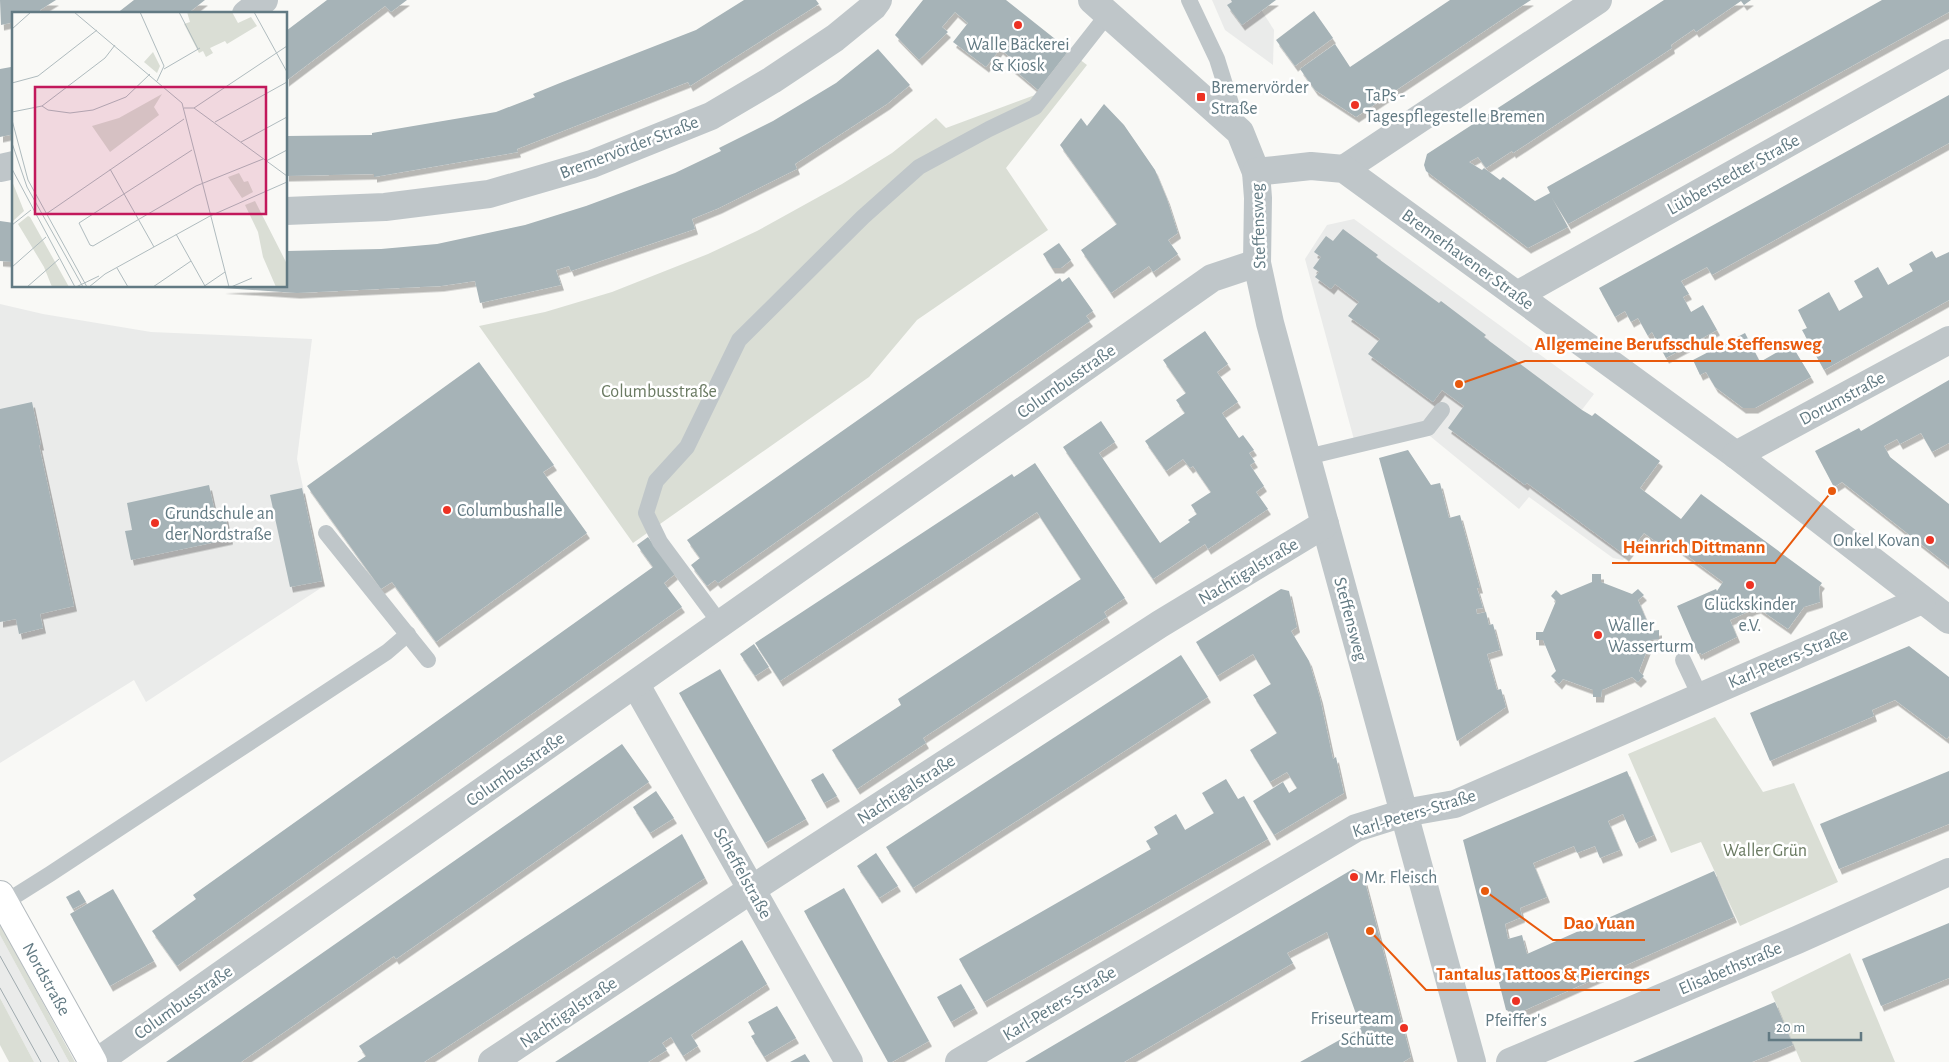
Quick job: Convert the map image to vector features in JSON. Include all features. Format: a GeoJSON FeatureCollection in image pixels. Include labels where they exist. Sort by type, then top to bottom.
{"type":"FeatureCollection","features":[{"type":"Feature","properties":{"kind":"main road","name":"Nordstraße"},"geometry":{"type":"LineString","coordinates":[[2,899],[95,1062]]}},
{"type":"Feature","properties":{"kind":"street"},"geometry":{"type":"LineString","coordinates":[[249,12],[264,0]]}},
{"type":"Feature","properties":{"kind":"street","name":"Bremervörder Straße"},"geometry":{"type":"LineString","coordinates":[[288,211],[385,207],[490,194],[592,164],[711,116],[772,80],[835,38],[873,7],[878,0]]}},
{"type":"Feature","properties":{"kind":"street"},"geometry":{"type":"LineString","coordinates":[[1100,7],[1240,132],[1256,172],[1311,166],[1344,169],[1598,0]]}},
{"type":"Feature","properties":{"kind":"street","name":"Lübberstedter Straße"},"geometry":{"type":"LineString","coordinates":[[1517,295],[1949,53]]}},
{"type":"Feature","properties":{"kind":"street","name":"Bremerhavener Straße"},"geometry":{"type":"LineString","coordinates":[[1344,169],[1736,456],[1922,600],[1947,617]]}},
{"type":"Feature","properties":{"kind":"street","name":"Steffensweg"},"geometry":{"type":"LineString","coordinates":[[1256,172],[1258,198],[1257,263],[1270,323],[1472,1062]]}},
{"type":"Feature","properties":{"kind":"street","name":"Columbusstraße"},"geometry":{"type":"LineString","coordinates":[[95,1062],[1212,278],[1257,263]]}},
{"type":"Feature","properties":{"kind":"street","name":"Dorumstraße"},"geometry":{"type":"LineString","coordinates":[[1736,456],[1949,340]]}},
{"type":"Feature","properties":{"kind":"street","name":"Nachtigalstraße"},"geometry":{"type":"LineString","coordinates":[[492,1062],[752,889],[1160,624],[1325,524]]}},
{"type":"Feature","properties":{"kind":"street","name":"Karl-Peters-Straße"},"geometry":{"type":"LineString","coordinates":[[959,1062],[1356,828],[1404,813],[1455,804],[1922,600]]}},
{"type":"Feature","properties":{"kind":"street","name":"Scheffelstraße"},"geometry":{"type":"LineString","coordinates":[[636,684],[849,1062]]}},
{"type":"Feature","properties":{"kind":"street","name":"Elisabethstraße"},"geometry":{"type":"LineString","coordinates":[[1510,1062],[1797,940],[1949,872]]}},
{"type":"Feature","properties":{"kind":"lane"},"geometry":{"type":"LineString","coordinates":[[1189,0],[1217,59],[1240,132]]}},
{"type":"Feature","properties":{"kind":"lane"},"geometry":{"type":"LineString","coordinates":[[720,623],[660,542],[646,513],[656,481],[686,447],[739,340],[862,217],[919,167],[1035,106],[1100,7]]}},
{"type":"Feature","properties":{"kind":"lane"},"geometry":{"type":"LineString","coordinates":[[1307,457],[1428,428],[1442,410]]}},
{"type":"Feature","properties":{"kind":"lane"},"geometry":{"type":"LineString","coordinates":[[326,533],[428,660]]}},
{"type":"Feature","properties":{"kind":"lane"},"geometry":{"type":"LineString","coordinates":[[2,899],[50,874],[387,652],[408,634]]}},
{"type":"Feature","properties":{"kind":"lane"},"geometry":{"type":"LineString","coordinates":[[1683,660],[1700,696]]}},
{"type":"Feature","properties":{"kind":"shaded area"},"geometry":{"type":"Polygon","coordinates":[[[1212,0],[1255,0],[1274,30],[1273,65],[1225,30],[1212,0]]]}},
{"type":"Feature","properties":{"kind":"shaded area"},"geometry":{"type":"Polygon","coordinates":[[[1354,219],[1594,394],[1565,432],[1663,506],[1623,560],[1613,558],[1529,497],[1519,509],[1425,432],[1356,447],[1305,259],[1327,225],[1354,219]]]}},
{"type":"Feature","properties":{"kind":"shaded area","name":"Grundschule an der Nordstraße"},"geometry":{"type":"Polygon","coordinates":[[[0,304],[43,314],[151,332],[312,339],[297,459],[324,586],[146,702],[134,680],[0,763],[0,304]]]}},
{"type":"Feature","properties":{"kind":"shaded area"},"geometry":{"type":"Polygon","coordinates":[[[0,935],[69,1062],[34,1062],[0,998],[0,935]]]}},
{"type":"Feature","properties":{"kind":"green space","name":"Columbusstraße"},"geometry":{"type":"Polygon","coordinates":[[[1070,52],[1087,65],[1006,168],[1048,230],[917,320],[869,377],[633,543],[479,326],[545,312],[612,292],[708,254],[757,231],[842,184],[892,153],[936,118],[946,128],[1035,95],[1070,52]]]}},
{"type":"Feature","properties":{"kind":"green space","name":"Waller Grün"},"geometry":{"type":"Polygon","coordinates":[[[1715,717],[1763,792],[1794,783],[1838,882],[1740,926],[1701,842],[1671,853],[1628,754],[1715,717]]]}},
{"type":"Feature","properties":{"kind":"green space"},"geometry":{"type":"Polygon","coordinates":[[[0,924],[75,1062],[69,1062],[0,935],[0,924]]]}},
{"type":"Feature","properties":{"kind":"green space"},"geometry":{"type":"Polygon","coordinates":[[[1850,953],[1895,1062],[1801,1062],[1771,992],[1850,953]]]}},
{"type":"Feature","properties":{"kind":"green space"},"geometry":{"type":"Polygon","coordinates":[[[0,998],[34,1062],[9,1062],[0,1045],[0,998]]]}},
{"type":"Feature","properties":{"kind":"building"},"geometry":{"type":"Polygon","coordinates":[[[0,0],[56,0],[40,10],[40,12],[12,12],[12,22],[1,25],[0,0]]]}},
{"type":"Feature","properties":{"kind":"building"},"geometry":{"type":"Polygon","coordinates":[[[134,0],[205,0],[190,12],[119,12],[134,0]]]}},
{"type":"Feature","properties":{"kind":"building"},"geometry":{"type":"Polygon","coordinates":[[[327,0],[407,0],[391,12],[385,6],[288,79],[288,29],[327,0]]]}},
{"type":"Feature","properties":{"kind":"building"},"geometry":{"type":"Polygon","coordinates":[[[744,0],[816,0],[819,4],[690,86],[688,82],[517,149],[518,152],[374,177],[374,174],[288,176],[288,136],[372,135],[372,133],[496,112],[535,97],[533,94],[696,30],[744,0]]]}},
{"type":"Feature","properties":{"kind":"building"},"geometry":{"type":"Polygon","coordinates":[[[923,0],[1006,0],[1069,50],[1038,90],[1006,63],[1011,58],[1000,49],[986,67],[953,42],[968,23],[955,12],[942,27],[948,32],[919,60],[895,35],[923,0]]]}},
{"type":"Feature","properties":{"kind":"building"},"geometry":{"type":"Polygon","coordinates":[[[1231,0],[1276,0],[1242,25],[1227,5],[1232,2],[1231,0]]]}},
{"type":"Feature","properties":{"kind":"building"},"geometry":{"type":"Polygon","coordinates":[[[1450,0],[1531,0],[1356,117],[1315,90],[1300,69],[1335,44],[1350,67],[1450,0]]]}},
{"type":"Feature","properties":{"kind":"building"},"geometry":{"type":"Polygon","coordinates":[[[1664,0],[1751,0],[1744,5],[1741,1],[1696,32],[1694,29],[1671,45],[1672,48],[1513,153],[1512,151],[1486,168],[1478,157],[1469,162],[1482,170],[1484,168],[1500,180],[1503,177],[1535,201],[1550,193],[1547,187],[1882,0],[1949,0],[1949,12],[1568,224],[1552,198],[1568,227],[1528,248],[1426,171],[1424,165],[1427,154],[1664,0]]]}},
{"type":"Feature","properties":{"kind":"building"},"geometry":{"type":"Polygon","coordinates":[[[1314,11],[1333,38],[1295,66],[1276,40],[1314,11]]]}},
{"type":"Feature","properties":{"kind":"building"},"geometry":{"type":"Polygon","coordinates":[[[878,49],[910,85],[887,104],[795,164],[797,169],[719,208],[692,219],[695,229],[571,271],[569,266],[556,270],[561,285],[480,303],[475,281],[441,286],[297,293],[222,288],[288,288],[288,251],[381,249],[437,244],[525,225],[586,206],[675,173],[721,151],[719,148],[773,121],[836,83],[878,49]]]}},
{"type":"Feature","properties":{"kind":"building"},"geometry":{"type":"Polygon","coordinates":[[[11,67],[12,71],[12,134],[0,137],[0,69],[11,67]]]}},
{"type":"Feature","properties":{"kind":"building"},"geometry":{"type":"Polygon","coordinates":[[[1949,95],[1949,143],[1712,275],[1707,267],[1681,281],[1689,294],[1683,297],[1691,312],[1703,305],[1717,330],[1666,358],[1652,332],[1648,336],[1638,318],[1631,322],[1625,311],[1615,317],[1599,288],[1949,95]]]}},
{"type":"Feature","properties":{"kind":"building"},"geometry":{"type":"Polygon","coordinates":[[[1104,104],[1124,125],[1155,170],[1178,233],[1168,240],[1178,254],[1153,272],[1149,266],[1111,293],[1081,250],[1117,224],[1060,145],[1081,118],[1087,126],[1104,104]]]}},
{"type":"Feature","properties":{"kind":"building"},"geometry":{"type":"Polygon","coordinates":[[[0,221],[12,223],[12,262],[0,261],[0,221]]]}},
{"type":"Feature","properties":{"kind":"building"},"geometry":{"type":"Polygon","coordinates":[[[1343,229],[1378,255],[1376,257],[1439,303],[1441,301],[1486,335],[1484,337],[1582,410],[1592,416],[1595,413],[1660,461],[1640,488],[1681,519],[1701,494],[1822,583],[1819,587],[1820,602],[1804,607],[1788,629],[1758,608],[1754,609],[1730,620],[1737,637],[1701,655],[1701,653],[1698,654],[1677,606],[1716,589],[1717,591],[1723,582],[1666,540],[1662,546],[1644,533],[1626,556],[1448,428],[1464,406],[1442,390],[1433,402],[1368,354],[1380,339],[1348,316],[1359,302],[1335,284],[1331,289],[1315,277],[1319,272],[1313,268],[1321,257],[1314,252],[1326,236],[1333,241],[1343,229]]]}},
{"type":"Feature","properties":{"kind":"building"},"geometry":{"type":"Polygon","coordinates":[[[1059,243],[1071,260],[1061,268],[1052,268],[1043,254],[1059,243]]]}},
{"type":"Feature","properties":{"kind":"building"},"geometry":{"type":"Polygon","coordinates":[[[1932,251],[1936,258],[1949,252],[1949,300],[1824,370],[1802,330],[1807,328],[1798,310],[1829,292],[1839,311],[1863,297],[1854,281],[1878,267],[1888,285],[1913,271],[1909,264],[1932,251]]]}},
{"type":"Feature","properties":{"kind":"building"},"geometry":{"type":"Polygon","coordinates":[[[1069,277],[1093,311],[1086,316],[1090,321],[718,583],[715,580],[707,586],[691,565],[700,558],[687,540],[1060,278],[1062,282],[1069,277]]]}},
{"type":"Feature","properties":{"kind":"building"},"geometry":{"type":"Polygon","coordinates":[[[1205,331],[1228,364],[1217,372],[1238,402],[1222,413],[1239,438],[1243,435],[1254,450],[1249,453],[1255,462],[1250,465],[1264,486],[1256,492],[1268,509],[1208,549],[1205,544],[1153,579],[1063,447],[1101,421],[1115,442],[1099,453],[1160,543],[1190,522],[1188,520],[1197,514],[1191,505],[1211,492],[1193,466],[1190,468],[1183,459],[1166,471],[1145,441],[1185,413],[1176,400],[1186,393],[1163,360],[1205,331]]]}},
{"type":"Feature","properties":{"kind":"building"},"geometry":{"type":"Polygon","coordinates":[[[1745,333],[1760,362],[1791,344],[1811,377],[1755,408],[1743,408],[1715,387],[1706,372],[1700,375],[1693,360],[1745,333]]]}},
{"type":"Feature","properties":{"kind":"building","name":"Columbushalle"},"geometry":{"type":"Polygon","coordinates":[[[479,362],[554,465],[543,472],[587,533],[436,642],[392,582],[381,589],[307,486],[479,362]]]}},
{"type":"Feature","properties":{"kind":"building"},"geometry":{"type":"Polygon","coordinates":[[[1949,380],[1949,443],[1932,452],[1921,433],[1900,444],[1897,439],[1884,446],[1890,457],[1949,504],[1949,566],[1842,482],[1834,487],[1815,451],[1859,428],[1861,431],[1949,380]]]}},
{"type":"Feature","properties":{"kind":"building"},"geometry":{"type":"Polygon","coordinates":[[[32,402],[41,445],[39,445],[74,606],[40,614],[43,628],[19,634],[16,619],[0,622],[0,409],[32,402]]]}},
{"type":"Feature","properties":{"kind":"building"},"geometry":{"type":"Polygon","coordinates":[[[1408,450],[1431,485],[1440,483],[1449,518],[1460,515],[1480,588],[1477,588],[1483,608],[1476,609],[1477,614],[1486,612],[1489,625],[1493,624],[1500,650],[1487,654],[1497,690],[1501,689],[1506,707],[1457,741],[1379,458],[1408,450]]]}},
{"type":"Feature","properties":{"kind":"building"},"geometry":{"type":"Polygon","coordinates":[[[1035,463],[1125,598],[1104,612],[1107,617],[923,738],[926,743],[857,789],[832,750],[901,705],[898,699],[1081,579],[1037,512],[780,681],[755,643],[1012,474],[1014,477],[1035,463]]]}},
{"type":"Feature","properties":{"kind":"building"},"geometry":{"type":"Polygon","coordinates":[[[209,485],[215,512],[224,510],[230,539],[131,560],[125,531],[132,530],[127,503],[209,485]]]}},
{"type":"Feature","properties":{"kind":"building"},"geometry":{"type":"Polygon","coordinates":[[[302,488],[322,581],[290,587],[270,495],[302,488]]]}},
{"type":"Feature","properties":{"kind":"building"},"geometry":{"type":"Polygon","coordinates":[[[648,537],[675,574],[664,583],[682,607],[177,966],[152,931],[196,899],[193,895],[653,567],[637,545],[648,537]]]}},
{"type":"Feature","properties":{"kind":"building","name":"Waller Wasserturm"},"geometry":{"type":"Polygon","coordinates":[[[1592,574],[1601,574],[1601,582],[1632,594],[1638,589],[1644,595],[1638,600],[1651,631],[1659,630],[1659,639],[1651,640],[1639,671],[1644,676],[1638,682],[1632,677],[1602,690],[1601,697],[1593,697],[1593,690],[1563,679],[1559,684],[1551,676],[1556,671],[1543,640],[1536,640],[1536,632],[1543,632],[1556,601],[1551,596],[1556,590],[1561,595],[1592,582],[1592,574]]]}},
{"type":"Feature","properties":{"kind":"building"},"geometry":{"type":"Polygon","coordinates":[[[1281,589],[1289,591],[1297,627],[1291,631],[1309,661],[1320,698],[1333,759],[1336,757],[1344,793],[1274,835],[1253,801],[1283,782],[1289,793],[1297,788],[1287,772],[1270,782],[1250,750],[1277,733],[1253,695],[1271,684],[1253,654],[1217,676],[1196,642],[1281,589]]]}},
{"type":"Feature","properties":{"kind":"building"},"geometry":{"type":"Polygon","coordinates":[[[754,644],[769,667],[755,676],[740,654],[754,644]]]}},
{"type":"Feature","properties":{"kind":"building"},"geometry":{"type":"Polygon","coordinates":[[[1909,646],[1949,677],[1949,736],[1947,739],[1895,700],[1872,710],[1874,716],[1770,761],[1750,713],[1909,646]]]}},
{"type":"Feature","properties":{"kind":"building"},"geometry":{"type":"Polygon","coordinates":[[[1181,655],[1208,697],[913,888],[886,847],[1181,655]]]}},
{"type":"Feature","properties":{"kind":"building"},"geometry":{"type":"Polygon","coordinates":[[[720,669],[806,819],[765,843],[679,693],[720,669]]]}},
{"type":"Feature","properties":{"kind":"building"},"geometry":{"type":"Polygon","coordinates":[[[622,744],[649,782],[465,911],[396,959],[394,956],[241,1062],[166,1062],[622,744]]]}},
{"type":"Feature","properties":{"kind":"building"},"geometry":{"type":"Polygon","coordinates":[[[1627,771],[1654,835],[1636,843],[1623,814],[1608,821],[1620,850],[1600,858],[1595,846],[1577,853],[1574,846],[1533,863],[1547,897],[1520,908],[1522,917],[1505,924],[1508,939],[1522,935],[1527,954],[1714,871],[1734,917],[1516,1014],[1506,1010],[1463,840],[1627,771]]]}},
{"type":"Feature","properties":{"kind":"building"},"geometry":{"type":"Polygon","coordinates":[[[1949,771],[1949,824],[1839,869],[1820,824],[1949,771]]]}},
{"type":"Feature","properties":{"kind":"building"},"geometry":{"type":"Polygon","coordinates":[[[823,773],[837,796],[824,803],[811,780],[823,773]]]}},
{"type":"Feature","properties":{"kind":"building"},"geometry":{"type":"Polygon","coordinates":[[[1226,779],[1238,799],[1244,796],[1268,839],[984,1002],[959,959],[1151,849],[1146,841],[1158,834],[1154,827],[1176,814],[1185,830],[1214,813],[1202,793],[1226,779]]]}},
{"type":"Feature","properties":{"kind":"building"},"geometry":{"type":"Polygon","coordinates":[[[656,791],[674,818],[650,833],[633,807],[656,791]]]}},
{"type":"Feature","properties":{"kind":"building"},"geometry":{"type":"Polygon","coordinates":[[[682,834],[705,878],[424,1062],[357,1062],[366,1056],[359,1046],[682,834]]]}},
{"type":"Feature","properties":{"kind":"building"},"geometry":{"type":"Polygon","coordinates":[[[876,853],[898,886],[879,898],[857,866],[876,853]]]}},
{"type":"Feature","properties":{"kind":"building"},"geometry":{"type":"Polygon","coordinates":[[[1353,869],[1363,874],[1411,1057],[1403,1062],[1300,1062],[1361,1028],[1327,932],[1287,953],[1293,963],[1124,1062],[1025,1062],[1353,869]]]}},
{"type":"Feature","properties":{"kind":"building"},"geometry":{"type":"Polygon","coordinates":[[[844,888],[929,1041],[892,1062],[888,1062],[804,911],[844,888]]]}},
{"type":"Feature","properties":{"kind":"building"},"geometry":{"type":"Polygon","coordinates":[[[113,889],[154,961],[110,986],[70,914],[113,889]]]}},
{"type":"Feature","properties":{"kind":"building"},"geometry":{"type":"Polygon","coordinates":[[[79,890],[86,902],[73,909],[66,897],[79,890]]]}},
{"type":"Feature","properties":{"kind":"building"},"geometry":{"type":"Polygon","coordinates":[[[1949,923],[1949,978],[1881,1006],[1862,959],[1949,923]]]}},
{"type":"Feature","properties":{"kind":"building"},"geometry":{"type":"Polygon","coordinates":[[[742,940],[767,984],[691,1035],[698,1046],[683,1056],[671,1037],[662,1043],[667,1050],[648,1062],[555,1062],[742,940]]]}},
{"type":"Feature","properties":{"kind":"building"},"geometry":{"type":"Polygon","coordinates":[[[961,984],[975,1008],[951,1022],[937,997],[961,984]]]}},
{"type":"Feature","properties":{"kind":"building"},"geometry":{"type":"Polygon","coordinates":[[[1775,1002],[1793,1045],[1752,1062],[1633,1062],[1775,1002]]]}},
{"type":"Feature","properties":{"kind":"building"},"geometry":{"type":"Polygon","coordinates":[[[777,1006],[796,1038],[764,1057],[751,1036],[755,1034],[748,1022],[777,1006]]]}},
{"type":"Feature","properties":{"kind":"building"},"geometry":{"type":"Polygon","coordinates":[[[805,1054],[810,1062],[790,1062],[805,1054]]]}},
{"type":"Feature","properties":{"kind":"tram line"},"geometry":{"type":"LineString","coordinates":[[0,956],[59,1062]]}},
{"type":"Feature","properties":{"kind":"tram line"},"geometry":{"type":"LineString","coordinates":[[0,988],[41,1062]]}},
{"type":"Feature","properties":{"kind":"place","name":"Walle Bäckerei & Kiosk"},"geometry":{"type":"Point","coordinates":[1018,25]}},
{"type":"Feature","properties":{"kind":"place","name":"Bremervörder Straße"},"geometry":{"type":"Point","coordinates":[1201,97]}},
{"type":"Feature","properties":{"kind":"place","name":"TaPs - Tagespflegestelle Bremen"},"geometry":{"type":"Point","coordinates":[1355,105]}},
{"type":"Feature","properties":{"kind":"place","name":"Allgemeine Berufsschule Steffensweg"},"geometry":{"type":"Point","coordinates":[1459,384]}},
{"type":"Feature","properties":{"kind":"place","name":"Heinrich Dittmann"},"geometry":{"type":"Point","coordinates":[1832,491]}},
{"type":"Feature","properties":{"kind":"place","name":"Columbushalle"},"geometry":{"type":"Point","coordinates":[447,510]}},
{"type":"Feature","properties":{"kind":"place","name":"Grundschule an der Nordstraße"},"geometry":{"type":"Point","coordinates":[155,523]}},
{"type":"Feature","properties":{"kind":"place","name":"Onkel Kovan"},"geometry":{"type":"Point","coordinates":[1930,540]}},
{"type":"Feature","properties":{"kind":"place","name":"Glückskinder e.V."},"geometry":{"type":"Point","coordinates":[1750,585]}},
{"type":"Feature","properties":{"kind":"place","name":"Waller Wasserturm"},"geometry":{"type":"Point","coordinates":[1598,635]}},
{"type":"Feature","properties":{"kind":"place","name":"Mr. Fleisch"},"geometry":{"type":"Point","coordinates":[1354,877]}},
{"type":"Feature","properties":{"kind":"place","name":"Dao Yuan"},"geometry":{"type":"Point","coordinates":[1485,891]}},
{"type":"Feature","properties":{"kind":"place","name":"Tantalus Tattoos & Piercings"},"geometry":{"type":"Point","coordinates":[1370,931]}},
{"type":"Feature","properties":{"kind":"place","name":"Pfeiffer's"},"geometry":{"type":"Point","coordinates":[1516,1001]}},
{"type":"Feature","properties":{"kind":"place","name":"Friseurteam Schütte"},"geometry":{"type":"Point","coordinates":[1404,1028]}}]}
